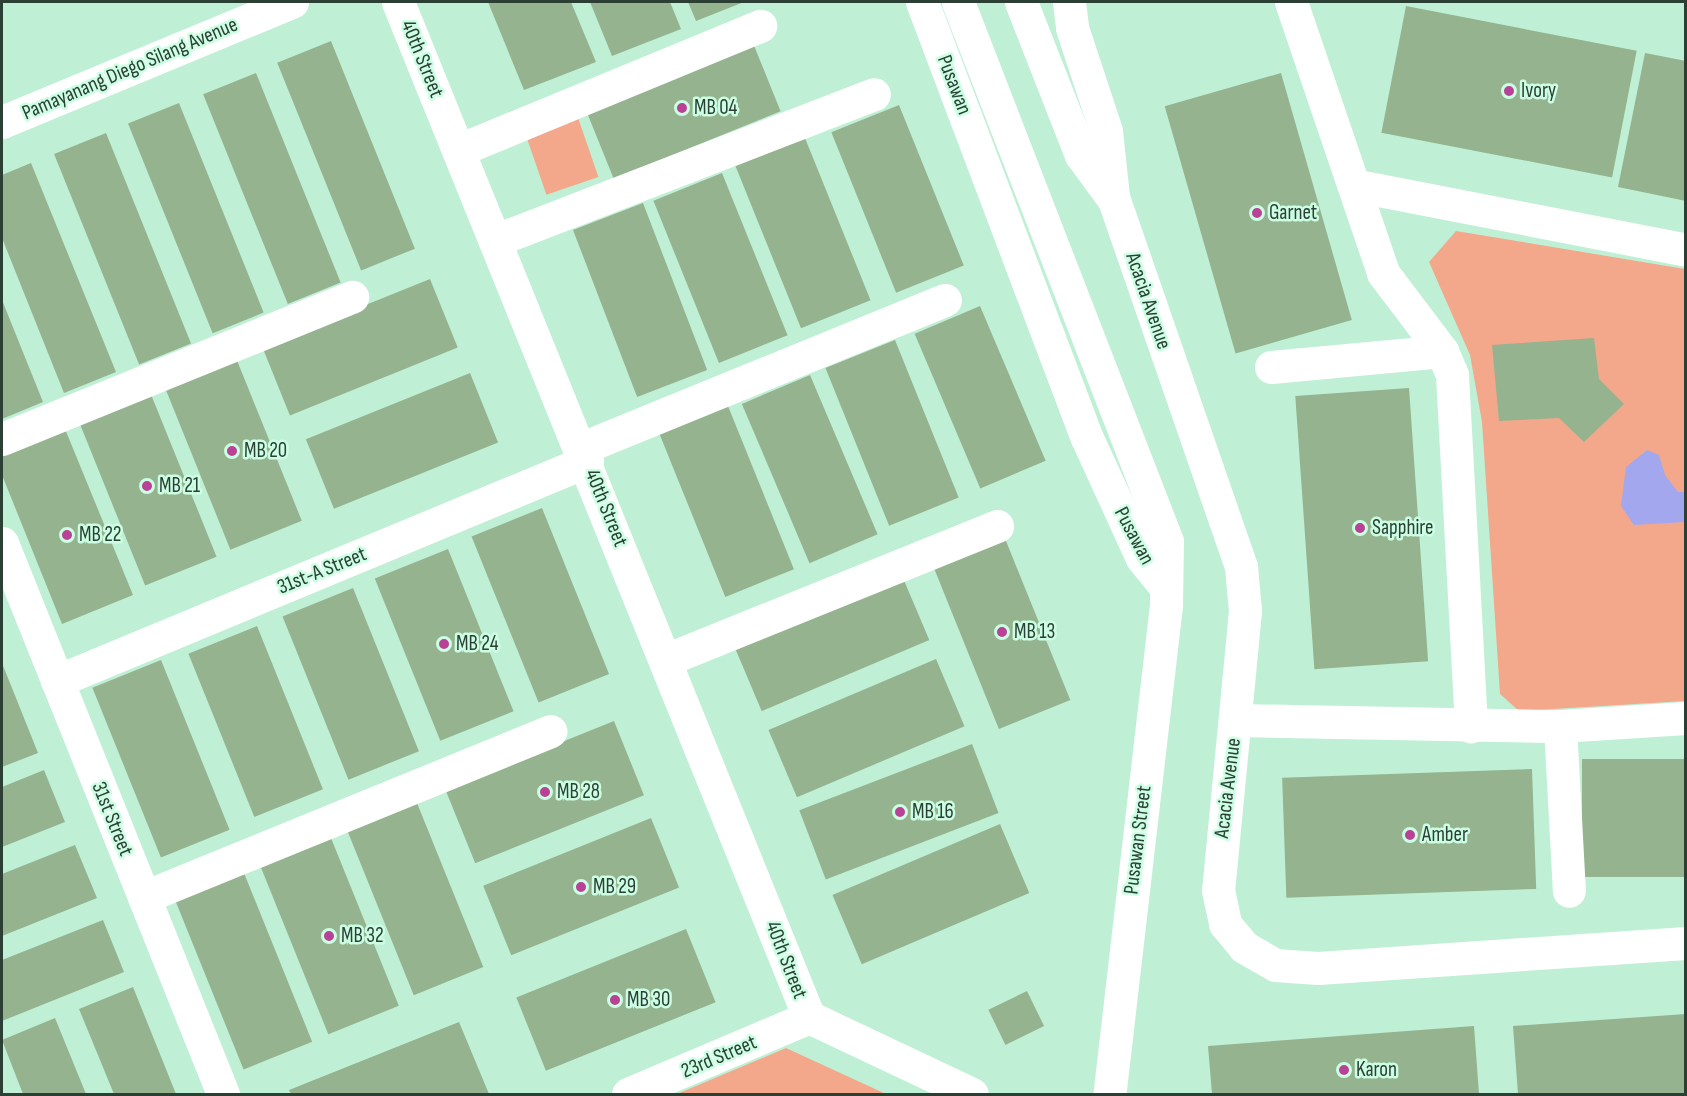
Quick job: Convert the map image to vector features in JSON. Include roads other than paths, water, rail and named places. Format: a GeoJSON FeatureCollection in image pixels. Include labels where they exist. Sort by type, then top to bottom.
{"type":"FeatureCollection","features":[{"type":"Feature","properties":{"kind":"street","name":"Pamayanang Diego Silang Avenue"},"geometry":{"type":"LineString","coordinates":[[2,122],[292,2]]}},
{"type":"Feature","properties":{"kind":"street","name":"40th Street"},"geometry":{"type":"LineString","coordinates":[[398,2],[668,659],[809,1017]]}},
{"type":"Feature","properties":{"kind":"street","name":"Pusawan"},"geometry":{"type":"LineString","coordinates":[[922,2],[1087,438],[1142,558],[1166,586]]}},
{"type":"Feature","properties":{"kind":"street","name":"Pusawan"},"geometry":{"type":"LineString","coordinates":[[958,2],[1167,541],[1166,586]]}},
{"type":"Feature","properties":{"kind":"street","name":"Acacia Avenue"},"geometry":{"type":"LineString","coordinates":[[1021,2],[1081,155],[1113,197]]}},
{"type":"Feature","properties":{"kind":"street","name":"Acacia Avenue"},"geometry":{"type":"LineString","coordinates":[[1069,2],[1072,28],[1106,131],[1113,197],[1241,567],[1245,611],[1237,720],[1218,891],[1226,924],[1244,947],[1275,965],[1318,968],[1686,943]]}},
{"type":"Feature","properties":{"kind":"street"},"geometry":{"type":"LineString","coordinates":[[1291,2],[1358,186],[1383,273],[1442,351],[1452,375],[1457,419],[1471,726]]}},
{"type":"Feature","properties":{"kind":"street"},"geometry":{"type":"LineString","coordinates":[[459,150],[760,26]]}},
{"type":"Feature","properties":{"kind":"street"},"geometry":{"type":"LineString","coordinates":[[496,240],[874,94]]}},
{"type":"Feature","properties":{"kind":"street"},"geometry":{"type":"LineString","coordinates":[[1358,186],[1686,250]]}},
{"type":"Feature","properties":{"kind":"street"},"geometry":{"type":"LineString","coordinates":[[2,438],[352,297]]}},
{"type":"Feature","properties":{"kind":"street","name":"31st-A Street"},"geometry":{"type":"LineString","coordinates":[[57,681],[945,300]]}},
{"type":"Feature","properties":{"kind":"street"},"geometry":{"type":"LineString","coordinates":[[1271,367],[1442,351]]}},
{"type":"Feature","properties":{"kind":"street"},"geometry":{"type":"LineString","coordinates":[[668,659],[996,526]]}},
{"type":"Feature","properties":{"kind":"street","name":"31st Street"},"geometry":{"type":"LineString","coordinates":[[2,543],[223,1095]]}},
{"type":"Feature","properties":{"kind":"street","name":"Pusawan Street"},"geometry":{"type":"LineString","coordinates":[[1109,1095],[1166,586]]}},
{"type":"Feature","properties":{"kind":"street"},"geometry":{"type":"LineString","coordinates":[[1237,720],[1560,726],[1686,718]]}},
{"type":"Feature","properties":{"kind":"street"},"geometry":{"type":"LineString","coordinates":[[1560,726],[1569,891]]}},
{"type":"Feature","properties":{"kind":"street"},"geometry":{"type":"LineString","coordinates":[[144,897],[550,731]]}},
{"type":"Feature","properties":{"kind":"street"},"geometry":{"type":"LineString","coordinates":[[809,1017],[972,1095]]}},
{"type":"Feature","properties":{"kind":"street","name":"23rd Street"},"geometry":{"type":"LineString","coordinates":[[628,1095],[676,1085],[809,1017]]}},
{"type":"Feature","properties":{"kind":"water"},"geometry":{"type":"Polygon","coordinates":[[[1647,450],[1659,455],[1665,475],[1678,492],[1685,492],[1685,522],[1634,525],[1621,506],[1626,467],[1647,450]]]}},
{"type":"Feature","properties":{"kind":"place","name":"Ivory"},"geometry":{"type":"Point","coordinates":[1509,91]}},
{"type":"Feature","properties":{"kind":"place","name":"MB 04"},"geometry":{"type":"Point","coordinates":[682,108]}},
{"type":"Feature","properties":{"kind":"place","name":"Garnet"},"geometry":{"type":"Point","coordinates":[1257,213]}},
{"type":"Feature","properties":{"kind":"place","name":"MB 20"},"geometry":{"type":"Point","coordinates":[232,451]}},
{"type":"Feature","properties":{"kind":"place","name":"MB 21"},"geometry":{"type":"Point","coordinates":[147,486]}},
{"type":"Feature","properties":{"kind":"place","name":"Sapphire"},"geometry":{"type":"Point","coordinates":[1360,528]}},
{"type":"Feature","properties":{"kind":"place","name":"MB 22"},"geometry":{"type":"Point","coordinates":[67,535]}},
{"type":"Feature","properties":{"kind":"place","name":"MB 13"},"geometry":{"type":"Point","coordinates":[1002,632]}},
{"type":"Feature","properties":{"kind":"place","name":"MB 24"},"geometry":{"type":"Point","coordinates":[444,644]}},
{"type":"Feature","properties":{"kind":"place","name":"MB 28"},"geometry":{"type":"Point","coordinates":[545,792]}},
{"type":"Feature","properties":{"kind":"place","name":"MB 16"},"geometry":{"type":"Point","coordinates":[900,812]}},
{"type":"Feature","properties":{"kind":"place","name":"Amber"},"geometry":{"type":"Point","coordinates":[1410,835]}},
{"type":"Feature","properties":{"kind":"place","name":"MB 29"},"geometry":{"type":"Point","coordinates":[581,887]}},
{"type":"Feature","properties":{"kind":"place","name":"MB 32"},"geometry":{"type":"Point","coordinates":[329,936]}},
{"type":"Feature","properties":{"kind":"place","name":"MB 30"},"geometry":{"type":"Point","coordinates":[615,1000]}},
{"type":"Feature","properties":{"kind":"place","name":"Karon"},"geometry":{"type":"Point","coordinates":[1344,1070]}}]}
